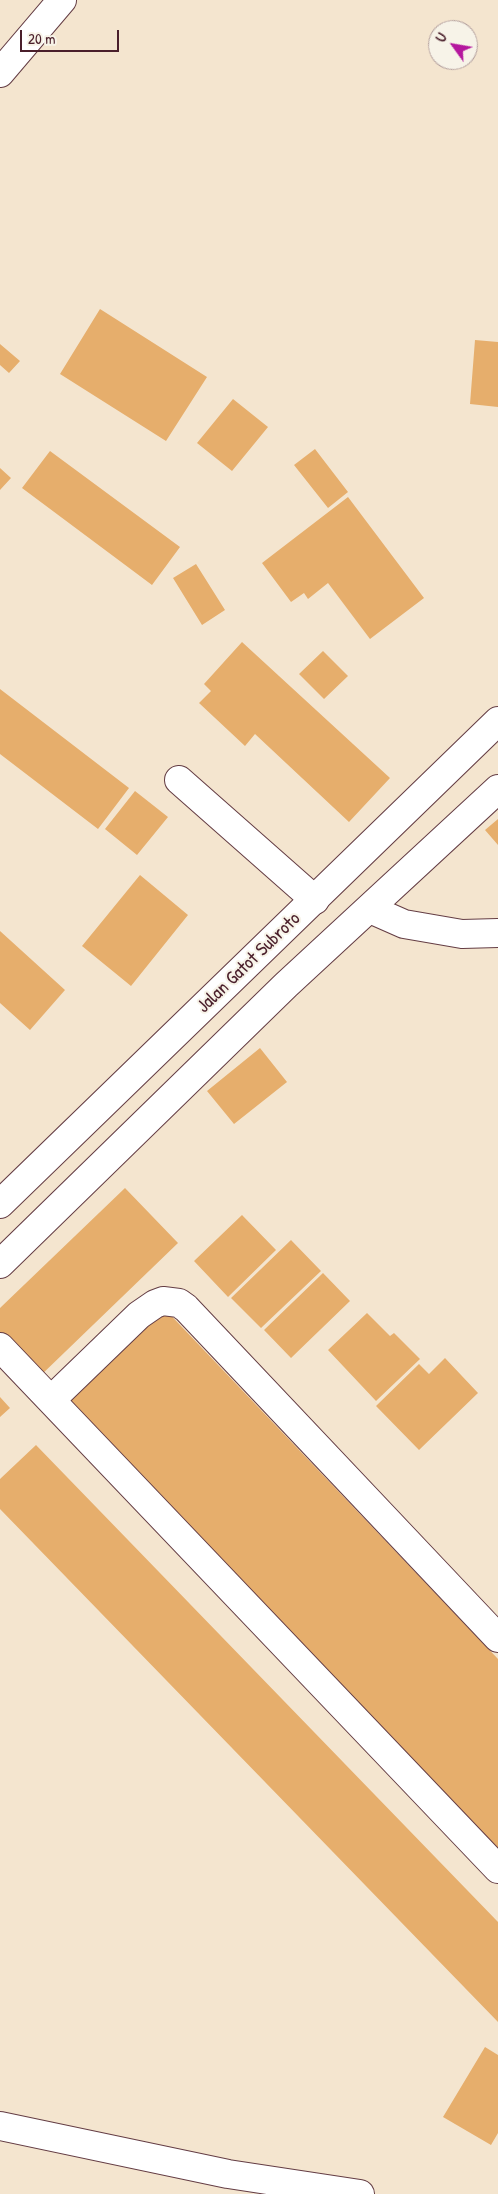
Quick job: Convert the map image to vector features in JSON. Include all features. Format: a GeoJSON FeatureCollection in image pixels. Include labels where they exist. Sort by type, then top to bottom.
{"type":"FeatureCollection","features":[{"type":"Feature","properties":{"kind":"main road"},"geometry":{"type":"LineString","coordinates":[[0,73],[62,0]]}},
{"type":"Feature","properties":{"kind":"main road","name":"Jalan Gatot Subroto"},"geometry":{"type":"LineString","coordinates":[[0,1204],[498,721]]}},
{"type":"Feature","properties":{"kind":"main road"},"geometry":{"type":"LineString","coordinates":[[179,780],[315,900]]}},
{"type":"Feature","properties":{"kind":"main road"},"geometry":{"type":"LineString","coordinates":[[0,1264],[286,985],[498,789]]}},
{"type":"Feature","properties":{"kind":"main road"},"geometry":{"type":"LineString","coordinates":[[370,909],[404,924],[462,934],[498,932]]}},
{"type":"Feature","properties":{"kind":"main road"},"geometry":{"type":"LineString","coordinates":[[51,1400],[139,1315],[163,1301],[179,1303],[186,1308],[498,1638]]}},
{"type":"Feature","properties":{"kind":"main road"},"geometry":{"type":"LineString","coordinates":[[0,1347],[498,1869]]}},
{"type":"Feature","properties":{"kind":"main road"},"geometry":{"type":"LineString","coordinates":[[0,2126],[226,2184],[360,2194]]}},
{"type":"Feature","properties":{"kind":"building"},"geometry":{"type":"Polygon","coordinates":[[[100,309],[207,377],[166,441],[60,374],[100,309]]]}},
{"type":"Feature","properties":{"kind":"building"},"geometry":{"type":"Polygon","coordinates":[[[475,340],[498,342],[498,407],[470,404],[475,340]]]}},
{"type":"Feature","properties":{"kind":"building"},"geometry":{"type":"Polygon","coordinates":[[[0,344],[20,361],[9,373],[0,365],[0,344]]]}},
{"type":"Feature","properties":{"kind":"building"},"geometry":{"type":"Polygon","coordinates":[[[233,399],[268,427],[232,471],[197,443],[233,399]]]}},
{"type":"Feature","properties":{"kind":"building"},"geometry":{"type":"Polygon","coordinates":[[[315,449],[348,492],[328,508],[294,465],[315,449]]]}},
{"type":"Feature","properties":{"kind":"building"},"geometry":{"type":"Polygon","coordinates":[[[50,451],[180,547],[152,585],[22,488],[50,451]]]}},
{"type":"Feature","properties":{"kind":"building"},"geometry":{"type":"Polygon","coordinates":[[[0,468],[11,478],[0,490],[0,468]]]}},
{"type":"Feature","properties":{"kind":"building"},"geometry":{"type":"Polygon","coordinates":[[[348,497],[424,598],[370,639],[328,583],[308,599],[304,593],[291,602],[262,563],[348,497]]]}},
{"type":"Feature","properties":{"kind":"building"},"geometry":{"type":"Polygon","coordinates":[[[196,564],[225,610],[202,625],[173,578],[196,564]]]}},
{"type":"Feature","properties":{"kind":"building"},"geometry":{"type":"Polygon","coordinates":[[[242,642],[390,778],[349,822],[255,734],[245,746],[199,703],[211,691],[204,684],[242,642]]]}},
{"type":"Feature","properties":{"kind":"building"},"geometry":{"type":"Polygon","coordinates":[[[323,651],[348,676],[324,699],[299,674],[323,651]]]}},
{"type":"Feature","properties":{"kind":"building"},"geometry":{"type":"Polygon","coordinates":[[[0,689],[129,788],[98,829],[0,754],[0,689]]]}},
{"type":"Feature","properties":{"kind":"building"},"geometry":{"type":"Polygon","coordinates":[[[135,791],[168,817],[137,855],[105,829],[135,791]]]}},
{"type":"Feature","properties":{"kind":"building"},"geometry":{"type":"Polygon","coordinates":[[[498,819],[498,845],[485,830],[498,819]]]}},
{"type":"Feature","properties":{"kind":"building"},"geometry":{"type":"Polygon","coordinates":[[[140,875],[188,915],[131,986],[82,946],[140,875]]]}},
{"type":"Feature","properties":{"kind":"building"},"geometry":{"type":"Polygon","coordinates":[[[0,931],[65,990],[30,1030],[0,1003],[0,931]]]}},
{"type":"Feature","properties":{"kind":"building"},"geometry":{"type":"Polygon","coordinates":[[[260,1048],[287,1082],[234,1124],[207,1091],[260,1048]]]}},
{"type":"Feature","properties":{"kind":"building"},"geometry":{"type":"Polygon","coordinates":[[[125,1188],[178,1243],[37,1379],[0,1340],[0,1308],[125,1188]]]}},
{"type":"Feature","properties":{"kind":"building"},"geometry":{"type":"Polygon","coordinates":[[[242,1215],[276,1250],[228,1297],[194,1261],[242,1215]]]}},
{"type":"Feature","properties":{"kind":"building"},"geometry":{"type":"Polygon","coordinates":[[[291,1240],[321,1271],[261,1328],[231,1298],[291,1240]]]}},
{"type":"Feature","properties":{"kind":"building"},"geometry":{"type":"Polygon","coordinates":[[[323,1273],[350,1301],[291,1358],[264,1330],[323,1273]]]}},
{"type":"Feature","properties":{"kind":"building"},"geometry":{"type":"Polygon","coordinates":[[[161,1305],[498,1659],[498,1864],[59,1403],[161,1305]]]}},
{"type":"Feature","properties":{"kind":"building"},"geometry":{"type":"Polygon","coordinates":[[[367,1313],[390,1336],[394,1333],[420,1359],[376,1401],[328,1350],[367,1313]]]}},
{"type":"Feature","properties":{"kind":"building"},"geometry":{"type":"Polygon","coordinates":[[[445,1358],[478,1393],[419,1450],[376,1406],[419,1364],[429,1374],[445,1358]]]}},
{"type":"Feature","properties":{"kind":"building"},"geometry":{"type":"Polygon","coordinates":[[[0,1397],[10,1408],[0,1417],[0,1397]]]}},
{"type":"Feature","properties":{"kind":"building"},"geometry":{"type":"Polygon","coordinates":[[[36,1445],[498,1922],[498,2022],[0,1509],[0,1479],[36,1445]]]}},
{"type":"Feature","properties":{"kind":"building"},"geometry":{"type":"Polygon","coordinates":[[[485,2047],[498,2055],[498,2133],[491,2145],[443,2117],[485,2047]]]}}]}
